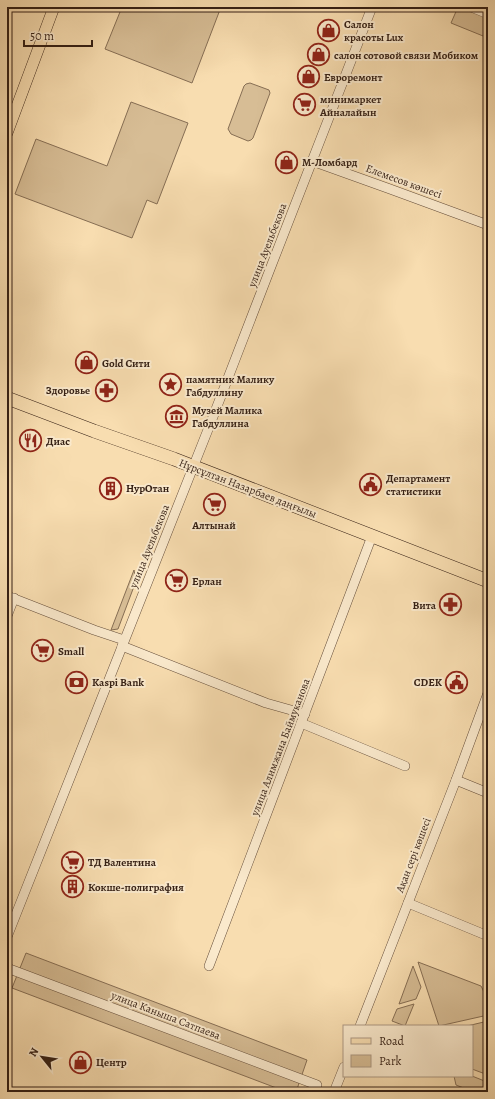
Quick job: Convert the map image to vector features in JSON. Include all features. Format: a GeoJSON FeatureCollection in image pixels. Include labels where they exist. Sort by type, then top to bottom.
{"type":"FeatureCollection","features":[{"type":"Feature","properties":{"kind":"highway","name":"Нұрсұлтан Назарбаев даңғылы"},"geometry":{"type":"LineString","coordinates":[[7,398],[194,467],[488,581]]}},
{"type":"Feature","properties":{"kind":"main road"},"geometry":{"type":"LineString","coordinates":[[7,133],[54,7]]}},
{"type":"Feature","properties":{"kind":"street","name":"улица Ауельбекова"},"geometry":{"type":"LineString","coordinates":[[7,937],[194,467],[372,7]]}},
{"type":"Feature","properties":{"kind":"street"},"geometry":{"type":"LineString","coordinates":[[471,7],[488,14]]}},
{"type":"Feature","properties":{"kind":"street","name":"Елемесов көшесі"},"geometry":{"type":"LineString","coordinates":[[312,161],[390,188],[488,225]]}},
{"type":"Feature","properties":{"kind":"street","name":"улица Алимжана Баймуканова"},"geometry":{"type":"LineString","coordinates":[[209,966],[372,536]]}},
{"type":"Feature","properties":{"kind":"street"},"geometry":{"type":"LineString","coordinates":[[7,616],[10,597],[94,630],[266,703],[305,714]]}},
{"type":"Feature","properties":{"kind":"street","name":"Ақан сері көшесі"},"geometry":{"type":"LineString","coordinates":[[360,1025],[456,780],[488,693]]}},
{"type":"Feature","properties":{"kind":"street"},"geometry":{"type":"LineString","coordinates":[[302,723],[405,766]]}},
{"type":"Feature","properties":{"kind":"street"},"geometry":{"type":"LineString","coordinates":[[456,780],[488,792]]}},
{"type":"Feature","properties":{"kind":"street"},"geometry":{"type":"LineString","coordinates":[[408,903],[488,936]]}},
{"type":"Feature","properties":{"kind":"street","name":"улица Каныша Сатпаева"},"geometry":{"type":"LineString","coordinates":[[7,968],[317,1085]]}},
{"type":"Feature","properties":{"kind":"street"},"geometry":{"type":"LineString","coordinates":[[334,1092],[343,1069]]}},
{"type":"Feature","properties":{"kind":"green space"},"geometry":{"type":"Polygon","coordinates":[[[122,7],[221,7],[192,83],[105,49],[122,7]]]}},
{"type":"Feature","properties":{"kind":"green space"},"geometry":{"type":"Polygon","coordinates":[[[458,7],[484,7],[488,9],[488,38],[451,23],[458,7]]]}},
{"type":"Feature","properties":{"kind":"green space"},"geometry":{"type":"Polygon","coordinates":[[[250,83],[269,90],[270,93],[253,138],[248,141],[231,134],[228,129],[244,86],[250,83]]]}},
{"type":"Feature","properties":{"kind":"green space"},"geometry":{"type":"Polygon","coordinates":[[[131,102],[188,123],[157,204],[147,200],[132,238],[15,194],[36,139],[107,166],[131,102]]]}},
{"type":"Feature","properties":{"kind":"green space"},"geometry":{"type":"Polygon","coordinates":[[[134,570],[136,581],[118,629],[111,630],[134,570]]]}},
{"type":"Feature","properties":{"kind":"green space"},"geometry":{"type":"Polygon","coordinates":[[[26,953],[307,1060],[296,1092],[287,1092],[12,988],[26,953]]]}},
{"type":"Feature","properties":{"kind":"green space"},"geometry":{"type":"Polygon","coordinates":[[[418,962],[481,986],[488,1000],[488,1015],[439,1025],[418,962]]]}},
{"type":"Feature","properties":{"kind":"green space"},"geometry":{"type":"Polygon","coordinates":[[[413,966],[421,987],[416,999],[399,1004],[413,966]]]}},
{"type":"Feature","properties":{"kind":"green space"},"geometry":{"type":"Polygon","coordinates":[[[414,1004],[405,1025],[392,1021],[397,1009],[414,1004]]]}},
{"type":"Feature","properties":{"kind":"green space"},"geometry":{"type":"Polygon","coordinates":[[[488,1021],[488,1075],[473,1069],[473,1025],[471,1025],[488,1021]]]}},
{"type":"Feature","properties":{"kind":"green space"},"geometry":{"type":"Polygon","coordinates":[[[473,1076],[487,1082],[482,1092],[474,1092],[456,1085],[454,1077],[473,1076]]]}},
{"type":"Feature","properties":{"kind":"place","name":"Салон красоты Lux"},"geometry":{"type":"Point","coordinates":[328,30]}},
{"type":"Feature","properties":{"kind":"place","name":"салон сотовой связи Мобиком"},"geometry":{"type":"Point","coordinates":[318,55]}},
{"type":"Feature","properties":{"kind":"place","name":"Евроремонт"},"geometry":{"type":"Point","coordinates":[309,77]}},
{"type":"Feature","properties":{"kind":"place","name":"минимаркет Айналайын"},"geometry":{"type":"Point","coordinates":[304,105]}},
{"type":"Feature","properties":{"kind":"place","name":"М-Ломбард"},"geometry":{"type":"Point","coordinates":[286,162]}},
{"type":"Feature","properties":{"kind":"place","name":"Gold Сити"},"geometry":{"type":"Point","coordinates":[87,363]}},
{"type":"Feature","properties":{"kind":"place","name":"памятник Малику Габдуллину"},"geometry":{"type":"Point","coordinates":[170,385]}},
{"type":"Feature","properties":{"kind":"place","name":"Здоровье"},"geometry":{"type":"Point","coordinates":[106,390]}},
{"type":"Feature","properties":{"kind":"place","name":"Музей Малика Габдуллина"},"geometry":{"type":"Point","coordinates":[177,416]}},
{"type":"Feature","properties":{"kind":"place","name":"Диас"},"geometry":{"type":"Point","coordinates":[30,441]}},
{"type":"Feature","properties":{"kind":"place","name":"Департамент статистики"},"geometry":{"type":"Point","coordinates":[371,484]}},
{"type":"Feature","properties":{"kind":"place","name":"НурОтан"},"geometry":{"type":"Point","coordinates":[111,488]}},
{"type":"Feature","properties":{"kind":"place","name":"Алтынай"},"geometry":{"type":"Point","coordinates":[214,505]}},
{"type":"Feature","properties":{"kind":"place","name":"Ерлан"},"geometry":{"type":"Point","coordinates":[176,581]}},
{"type":"Feature","properties":{"kind":"place","name":"Вита"},"geometry":{"type":"Point","coordinates":[451,605]}},
{"type":"Feature","properties":{"kind":"place","name":"Small"},"geometry":{"type":"Point","coordinates":[43,651]}},
{"type":"Feature","properties":{"kind":"place","name":"Kaspi Bank"},"geometry":{"type":"Point","coordinates":[77,682]}},
{"type":"Feature","properties":{"kind":"place","name":"CDEK"},"geometry":{"type":"Point","coordinates":[457,682]}},
{"type":"Feature","properties":{"kind":"place","name":"ТД Валентина"},"geometry":{"type":"Point","coordinates":[72,862]}},
{"type":"Feature","properties":{"kind":"place","name":"Кокше-полиграфия"},"geometry":{"type":"Point","coordinates":[73,887]}},
{"type":"Feature","properties":{"kind":"place","name":"Центр"},"geometry":{"type":"Point","coordinates":[81,1062]}}]}
